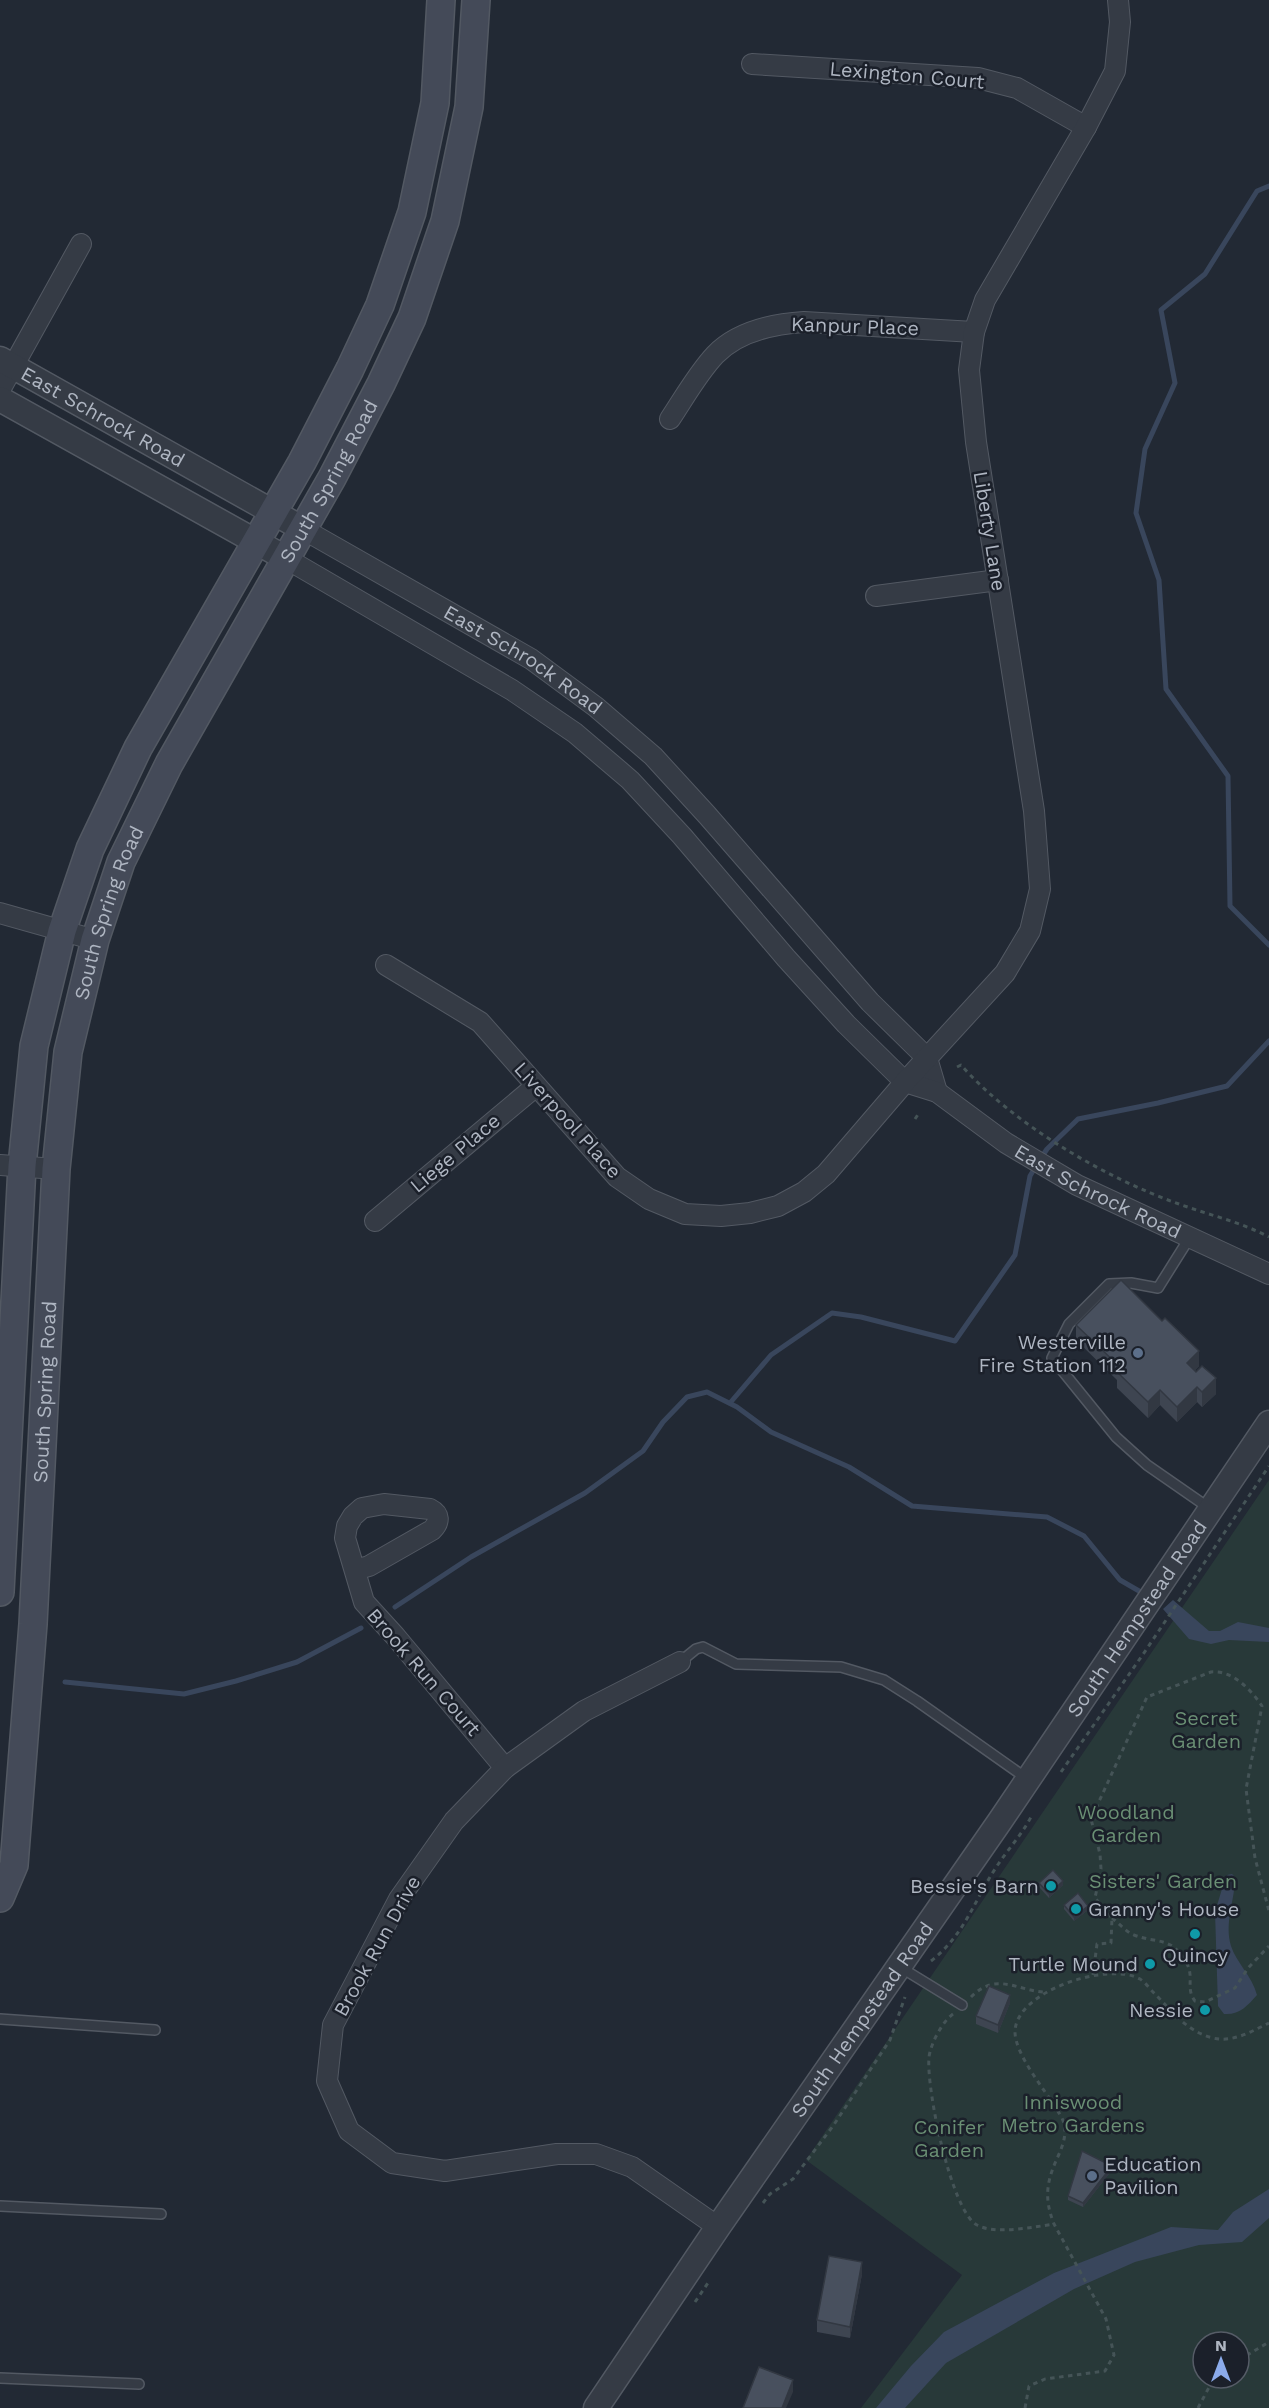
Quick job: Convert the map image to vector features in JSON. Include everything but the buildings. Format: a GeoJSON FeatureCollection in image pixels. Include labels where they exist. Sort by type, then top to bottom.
{"type":"FeatureCollection","features":[{"type":"Feature","properties":{"kind":"main road","name":"South Spring Road"},"geometry":{"type":"LineString","coordinates":[[0,1592],[11,1166],[34,1046],[62,931],[90,849],[138,748],[273,513],[350,369],[380,305],[412,212],[435,103],[441,0]]}},
{"type":"Feature","properties":{"kind":"main road","name":"South Spring Road"},"geometry":{"type":"LineString","coordinates":[[0,1898],[7,1865],[8,1831],[33,1624],[56,1169],[68,1052],[95,940],[121,862],[169,764],[287,559],[381,384],[412,318],[445,221],[469,107],[476,0]]}},
{"type":"Feature","properties":{"kind":"street","name":"Liberty Lane"},"geometry":{"type":"LineString","coordinates":[[927,1058],[1005,973],[1030,931],[1040,889],[1034,811],[976,442],[969,370],[974,332],[985,300],[1086,127],[1115,71],[1120,22],[1118,0]]}},
{"type":"Feature","properties":{"kind":"street","name":"Lexington Court"},"geometry":{"type":"LineString","coordinates":[[752,64],[978,78],[1017,88],[1086,127]]}},
{"type":"Feature","properties":{"kind":"street"},"geometry":{"type":"LineString","coordinates":[[0,390],[7,363],[81,244]]}},
{"type":"Feature","properties":{"kind":"street","name":"Kanpur Place"},"geometry":{"type":"LineString","coordinates":[[670,419],[715,355],[733,340],[764,328],[804,322],[974,332]]}},
{"type":"Feature","properties":{"kind":"street","name":"East Schrock Road"},"geometry":{"type":"LineString","coordinates":[[7,363],[531,659],[596,707],[653,756],[707,814],[870,1002],[927,1058],[937,1092]]}},
{"type":"Feature","properties":{"kind":"street","name":"East Schrock Road"},"geometry":{"type":"LineString","coordinates":[[0,399],[287,559],[502,684],[575,733],[630,780],[682,836],[838,1016],[904,1082],[937,1092],[1006,1143],[1077,1185],[1269,1274]]}},
{"type":"Feature","properties":{"kind":"street"},"geometry":{"type":"LineString","coordinates":[[876,596],[998,580]]}},
{"type":"Feature","properties":{"kind":"street"},"geometry":{"type":"LineString","coordinates":[[0,913],[95,940]]}},
{"type":"Feature","properties":{"kind":"street","name":"Liverpool Place"},"geometry":{"type":"LineString","coordinates":[[386,965],[480,1022],[617,1177],[649,1199],[685,1214],[721,1216],[750,1213],[778,1206],[804,1192],[826,1174],[927,1058]]}},
{"type":"Feature","properties":{"kind":"street","name":"Liege Place"},"geometry":{"type":"LineString","coordinates":[[375,1221],[536,1086]]}},
{"type":"Feature","properties":{"kind":"street"},"geometry":{"type":"LineString","coordinates":[[11,1166],[56,1169]]}},
{"type":"Feature","properties":{"kind":"street","name":"South Hempstead Road"},"geometry":{"type":"LineString","coordinates":[[596,2408],[718,2227],[907,1972],[1028,1779],[1269,1423]]}},
{"type":"Feature","properties":{"kind":"street","name":"Brook Run Court"},"geometry":{"type":"LineString","coordinates":[[354,1570],[369,1566],[432,1530],[438,1524],[435,1512],[430,1509],[384,1504],[362,1508],[347,1526],[345,1538],[354,1570],[364,1602],[505,1767]]}},
{"type":"Feature","properties":{"kind":"street","name":"Brook Run Drive"},"geometry":{"type":"LineString","coordinates":[[680,1662],[584,1711],[505,1767],[454,1821],[399,1899],[333,2025],[327,2081],[349,2131],[392,2163],[445,2171],[557,2154],[596,2154],[632,2167],[718,2227]]}},
{"type":"Feature","properties":{"kind":"lane"},"geometry":{"type":"LineString","coordinates":[[1190,1237],[1158,1288],[1131,1283],[1109,1284],[1069,1324],[1052,1358],[1116,1437],[1147,1465],[1211,1509]]}},
{"type":"Feature","properties":{"kind":"lane"},"geometry":{"type":"LineString","coordinates":[[680,1662],[696,1649],[703,1647],[735,1664],[842,1667],[884,1680],[1028,1779]]}},
{"type":"Feature","properties":{"kind":"lane"},"geometry":{"type":"LineString","coordinates":[[907,1972],[962,2006]]}},
{"type":"Feature","properties":{"kind":"lane"},"geometry":{"type":"LineString","coordinates":[[0,2019],[155,2030]]}},
{"type":"Feature","properties":{"kind":"lane"},"geometry":{"type":"LineString","coordinates":[[0,2206],[160,2214]]}},
{"type":"Feature","properties":{"kind":"lane"},"geometry":{"type":"LineString","coordinates":[[0,2378],[139,2384]]}},
{"type":"Feature","properties":{"kind":"path"},"geometry":{"type":"LineString","coordinates":[[957,1067],[961,1065],[1001,1106],[1114,1177],[1178,1204],[1238,1223],[1269,1237]]}},
{"type":"Feature","properties":{"kind":"path"},"geometry":{"type":"LineString","coordinates":[[915,1119],[919,1113]]}},
{"type":"Feature","properties":{"kind":"path"},"geometry":{"type":"LineString","coordinates":[[1059,1774],[1206,1562],[1269,1466]]}},
{"type":"Feature","properties":{"kind":"path"},"geometry":{"type":"LineString","coordinates":[[1269,1911],[1255,1858],[1246,1789],[1262,1706],[1241,1681],[1215,1671],[1147,1697],[1091,1819],[1100,1854],[1101,1869],[1095,1898],[1112,1918],[1132,1935],[1165,1942],[1179,1949],[1192,1971],[1191,1995],[1195,2001],[1205,2002],[1235,1988],[1248,1968],[1269,1946]]}},
{"type":"Feature","properties":{"kind":"path"},"geometry":{"type":"LineString","coordinates":[[758,2209],[770,2194],[799,2173],[833,2126],[890,2040],[907,1972],[942,1952],[964,1926],[996,1867],[1024,1831],[1034,1810]]}},
{"type":"Feature","properties":{"kind":"path"},"geometry":{"type":"LineString","coordinates":[[1094,1976],[1097,1944],[1111,1943],[1112,1918]]}},
{"type":"Feature","properties":{"kind":"path"},"geometry":{"type":"LineString","coordinates":[[1025,2408],[1029,2386],[1045,2379],[1104,2371],[1114,2355],[1106,2319],[1054,2224],[1048,2208],[1047,2192],[1064,2138],[1065,2122],[1020,2051],[1015,2031],[1022,2014],[1045,1992],[1060,1985],[1109,1973],[1129,1975],[1141,1980],[1190,2029],[1215,2038],[1237,2038],[1269,2023]]}},
{"type":"Feature","properties":{"kind":"path"},"geometry":{"type":"LineString","coordinates":[[1045,1992],[1015,1984],[991,1984],[975,1993],[946,2019],[929,2056],[939,2130],[951,2182],[966,2216],[982,2228],[989,2230],[1054,2224]]}},
{"type":"Feature","properties":{"kind":"path"},"geometry":{"type":"LineString","coordinates":[[691,2308],[714,2275]]}},
{"type":"Feature","properties":{"kind":"path"},"geometry":{"type":"LineString","coordinates":[[1251,2353],[1269,2342]]}},
{"type":"Feature","properties":{"kind":"path"},"geometry":{"type":"LineString","coordinates":[[1198,2408],[1208,2390]]}},
{"type":"Feature","properties":{"kind":"green space","name":"Inniswood Metro Gardens"},"geometry":{"type":"Polygon","coordinates":[[[1269,1480],[1269,2408],[861,2408],[962,2275],[806,2160],[1269,1480]]]}},
{"type":"Feature","properties":{"kind":"water"},"geometry":{"type":"Polygon","coordinates":[[[1173,1600],[1209,1631],[1220,1631],[1238,1622],[1269,1628],[1269,1642],[1229,1640],[1211,1644],[1189,1639],[1163,1609],[1173,1600]]]}},
{"type":"Feature","properties":{"kind":"water"},"geometry":{"type":"Polygon","coordinates":[[[1232,1874],[1235,1877],[1229,1937],[1233,1952],[1252,1982],[1257,1995],[1239,2011],[1224,2014],[1218,2006],[1215,1912],[1225,1879],[1227,1875],[1232,1874]]]}},
{"type":"Feature","properties":{"kind":"water"},"geometry":{"type":"Polygon","coordinates":[[[1269,2189],[1269,2218],[1242,2242],[1199,2245],[1135,2262],[1074,2289],[946,2363],[905,2408],[876,2408],[911,2366],[944,2332],[1054,2273],[1171,2227],[1218,2230],[1233,2212],[1269,2189]]]}},
{"type":"Feature","properties":{"kind":"waterway"},"geometry":{"type":"LineString","coordinates":[[1269,186],[1257,191],[1205,274],[1161,310],[1175,383],[1145,449],[1136,513],[1159,580],[1166,689],[1228,776],[1230,906],[1269,945]]}},
{"type":"Feature","properties":{"kind":"waterway"},"geometry":{"type":"LineString","coordinates":[[1041,1158],[1047,1149],[1078,1119],[1227,1086],[1269,1041]]}},
{"type":"Feature","properties":{"kind":"waterway"},"geometry":{"type":"LineString","coordinates":[[730,1403],[771,1355],[832,1313],[861,1317],[955,1341],[1015,1255],[1030,1176],[1036,1166]]}},
{"type":"Feature","properties":{"kind":"waterway"},"geometry":{"type":"LineString","coordinates":[[395,1607],[471,1557],[585,1493],[643,1451],[663,1422],[687,1397],[707,1392],[737,1407],[771,1432],[849,1467],[912,1506],[1047,1517],[1084,1536],[1120,1580],[1146,1595]]}},
{"type":"Feature","properties":{"kind":"waterway"},"geometry":{"type":"LineString","coordinates":[[65,1682],[184,1694],[297,1662],[361,1628]]}},
{"type":"Feature","properties":{"kind":"place","name":"Westerville Fire Station 112"},"geometry":{"type":"Point","coordinates":[1138,1353]}},
{"type":"Feature","properties":{"kind":"place","name":"Bessie's Barn"},"geometry":{"type":"Point","coordinates":[1051,1886]}},
{"type":"Feature","properties":{"kind":"place","name":"Granny's House"},"geometry":{"type":"Point","coordinates":[1076,1909]}},
{"type":"Feature","properties":{"kind":"place","name":"Quincy"},"geometry":{"type":"Point","coordinates":[1195,1934]}},
{"type":"Feature","properties":{"kind":"place","name":"Turtle Mound"},"geometry":{"type":"Point","coordinates":[1150,1964]}},
{"type":"Feature","properties":{"kind":"place","name":"Nessie"},"geometry":{"type":"Point","coordinates":[1205,2010]}},
{"type":"Feature","properties":{"kind":"place","name":"Education Pavilion"},"geometry":{"type":"Point","coordinates":[1092,2176]}},
{"type":"Feature","properties":{"kind":"park label","name":"Secret Garden"},"geometry":{"type":"Point","coordinates":[1206,1730]}},
{"type":"Feature","properties":{"kind":"park label","name":"Woodland Garden"},"geometry":{"type":"Point","coordinates":[1126,1824]}},
{"type":"Feature","properties":{"kind":"park label","name":"Sisters' Garden"},"geometry":{"type":"Point","coordinates":[1163,1881]}},
{"type":"Feature","properties":{"kind":"park label","name":"Conifer Garden"},"geometry":{"type":"Point","coordinates":[949,2138]}}]}
